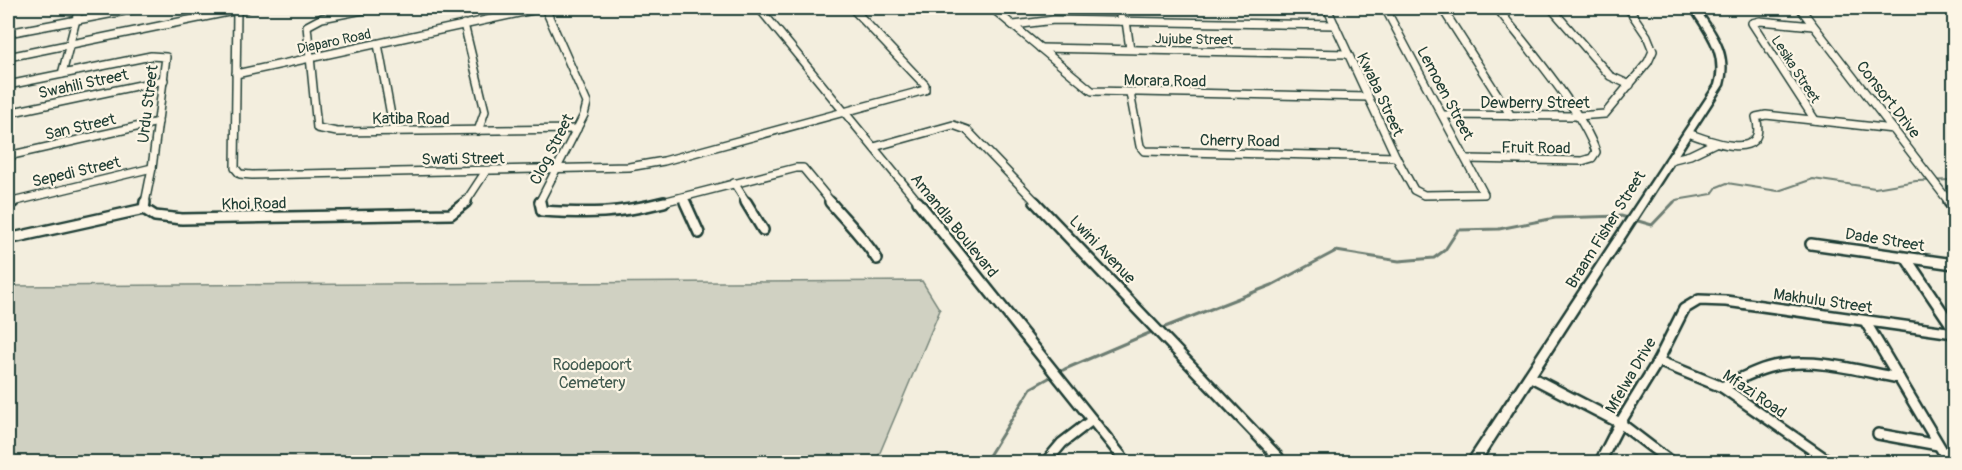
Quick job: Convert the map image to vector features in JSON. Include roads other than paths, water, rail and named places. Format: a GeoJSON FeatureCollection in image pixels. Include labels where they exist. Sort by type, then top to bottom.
{"type":"FeatureCollection","features":[{"type":"Feature","properties":{"kind":"street"},"geometry":{"type":"LineString","coordinates":[[63,74],[80,8]]}},
{"type":"Feature","properties":{"kind":"street"},"geometry":{"type":"LineString","coordinates":[[8,33],[141,8]]}},
{"type":"Feature","properties":{"kind":"street"},"geometry":{"type":"LineString","coordinates":[[8,57],[248,8]]}},
{"type":"Feature","properties":{"kind":"street"},"geometry":{"type":"LineString","coordinates":[[311,58],[308,24],[322,18],[373,8]]}},
{"type":"Feature","properties":{"kind":"street","name":"Diaparo Road"},"geometry":{"type":"LineString","coordinates":[[236,74],[543,8]]}},
{"type":"Feature","properties":{"kind":"street","name":"Clog Street"},"geometry":{"type":"LineString","coordinates":[[543,8],[587,103],[577,129],[539,203],[539,208],[546,212],[598,214],[629,211],[683,198]]}},
{"type":"Feature","properties":{"kind":"street","name":"Amandla Boulevard"},"geometry":{"type":"LineString","coordinates":[[759,8],[846,112],[1126,462]]}},
{"type":"Feature","properties":{"kind":"street","name":"Swati Street"},"geometry":{"type":"LineString","coordinates":[[237,10],[235,168],[240,174],[555,170],[649,164],[919,93],[925,89],[852,8]]}},
{"type":"Feature","properties":{"kind":"street","name":"Morara Road"},"geometry":{"type":"LineString","coordinates":[[992,8],[1090,90],[1130,93],[1368,97]]}},
{"type":"Feature","properties":{"kind":"street"},"geometry":{"type":"LineString","coordinates":[[1119,8],[1130,49]]}},
{"type":"Feature","properties":{"kind":"street","name":"Kwaba Street"},"geometry":{"type":"LineString","coordinates":[[1328,8],[1396,157],[1414,190],[1424,195],[1479,196],[1484,194],[1484,191]]}},
{"type":"Feature","properties":{"kind":"street","name":"Lemoen Street"},"geometry":{"type":"LineString","coordinates":[[1385,8],[1484,191]]}},
{"type":"Feature","properties":{"kind":"street"},"geometry":{"type":"LineString","coordinates":[[1442,8],[1511,116]]}},
{"type":"Feature","properties":{"kind":"street"},"geometry":{"type":"LineString","coordinates":[[1497,8],[1577,116]]}},
{"type":"Feature","properties":{"kind":"street"},"geometry":{"type":"LineString","coordinates":[[1551,8],[1610,76],[1630,85]]}},
{"type":"Feature","properties":{"kind":"street","name":"Dewberry Street"},"geometry":{"type":"LineString","coordinates":[[1443,115],[1577,116],[1605,114],[1648,62],[1653,51],[1647,36],[1628,8]]}},
{"type":"Feature","properties":{"kind":"street","name":"Braam Fisher Street"},"geometry":{"type":"LineString","coordinates":[[1473,462],[1531,377],[1719,85],[1724,66],[1714,40],[1694,8]]}},
{"type":"Feature","properties":{"kind":"street","name":"Consort Drive"},"geometry":{"type":"LineString","coordinates":[[1800,8],[1954,208]]}},
{"type":"Feature","properties":{"kind":"street"},"geometry":{"type":"LineString","coordinates":[[1014,25],[1041,21],[1335,25]]}},
{"type":"Feature","properties":{"kind":"street","name":"Lesika Street"},"geometry":{"type":"LineString","coordinates":[[1813,26],[1767,21],[1752,23],[1815,120]]}},
{"type":"Feature","properties":{"kind":"street"},"geometry":{"type":"LineString","coordinates":[[464,24],[485,111],[478,131]]}},
{"type":"Feature","properties":{"kind":"street"},"geometry":{"type":"LineString","coordinates":[[378,44],[394,132]]}},
{"type":"Feature","properties":{"kind":"street","name":"Jujube Street"},"geometry":{"type":"LineString","coordinates":[[1040,48],[1348,54]]}},
{"type":"Feature","properties":{"kind":"street","name":"Urdu Street"},"geometry":{"type":"LineString","coordinates":[[8,85],[162,55],[166,57],[152,168],[144,209]]}},
{"type":"Feature","properties":{"kind":"street","name":"Katiba Road"},"geometry":{"type":"LineString","coordinates":[[311,58],[317,128],[320,130],[394,132],[577,129]]}},
{"type":"Feature","properties":{"kind":"street","name":"Swahili Street"},"geometry":{"type":"LineString","coordinates":[[8,113],[164,80]]}},
{"type":"Feature","properties":{"kind":"street","name":"Cherry Road"},"geometry":{"type":"LineString","coordinates":[[1130,93],[1140,146],[1144,151],[1396,157]]}},
{"type":"Feature","properties":{"kind":"street"},"geometry":{"type":"LineString","coordinates":[[1688,133],[1728,147],[1749,144],[1756,136],[1758,126],[1755,118],[1760,115],[1893,129]]}},
{"type":"Feature","properties":{"kind":"street","name":"Fruit Road"},"geometry":{"type":"LineString","coordinates":[[1467,159],[1588,160],[1596,152],[1595,144],[1577,116]]}},
{"type":"Feature","properties":{"kind":"street","name":"San Street"},"geometry":{"type":"LineString","coordinates":[[8,156],[158,122]]}},
{"type":"Feature","properties":{"kind":"street","name":"Lwini Avenue"},"geometry":{"type":"LineString","coordinates":[[874,147],[949,126],[963,127],[1163,334],[1278,457],[1280,462]]}},
{"type":"Feature","properties":{"kind":"street"},"geometry":{"type":"LineString","coordinates":[[1670,160],[1690,155],[1715,143]]}},
{"type":"Feature","properties":{"kind":"street","name":"Sepedi Street"},"geometry":{"type":"LineString","coordinates":[[8,203],[152,168]]}},
{"type":"Feature","properties":{"kind":"street"},"geometry":{"type":"LineString","coordinates":[[699,233],[683,198],[734,183],[803,168],[850,226],[862,235],[877,259]]}},
{"type":"Feature","properties":{"kind":"street","name":"Khoi Road"},"geometry":{"type":"LineString","coordinates":[[144,209],[155,216],[182,219],[451,214],[463,206],[486,171]]}},
{"type":"Feature","properties":{"kind":"street"},"geometry":{"type":"LineString","coordinates":[[734,183],[763,230]]}},
{"type":"Feature","properties":{"kind":"street"},"geometry":{"type":"LineString","coordinates":[[8,239],[144,209]]}},
{"type":"Feature","properties":{"kind":"street","name":"Dade Street"},"geometry":{"type":"LineString","coordinates":[[1811,244],[1954,264]]}},
{"type":"Feature","properties":{"kind":"street"},"geometry":{"type":"LineString","coordinates":[[1906,258],[1954,331]]}},
{"type":"Feature","properties":{"kind":"street","name":"Makhulu Street"},"geometry":{"type":"LineString","coordinates":[[1689,305],[1698,300],[1714,299],[1865,321],[1954,331]]}},
{"type":"Feature","properties":{"kind":"street","name":"Mfelwa Drive"},"geometry":{"type":"LineString","coordinates":[[1600,462],[1620,423],[1658,361],[1674,327],[1689,305]]}},
{"type":"Feature","properties":{"kind":"street"},"geometry":{"type":"LineString","coordinates":[[1865,321],[1949,462]]}},
{"type":"Feature","properties":{"kind":"street","name":"Mfazi Road"},"geometry":{"type":"LineString","coordinates":[[1658,361],[1722,387],[1830,462]]}},
{"type":"Feature","properties":{"kind":"street"},"geometry":{"type":"LineString","coordinates":[[1722,387],[1763,369],[1789,363],[1899,378]]}},
{"type":"Feature","properties":{"kind":"street"},"geometry":{"type":"LineString","coordinates":[[1531,377],[1620,423],[1671,462]]}},
{"type":"Feature","properties":{"kind":"street"},"geometry":{"type":"LineString","coordinates":[[1046,462],[1062,443],[1092,420]]}},
{"type":"Feature","properties":{"kind":"street"},"geometry":{"type":"LineString","coordinates":[[1878,434],[1938,445]]}},
{"type":"Feature","properties":{"kind":"waterway"},"geometry":{"type":"LineString","coordinates":[[1674,202],[1712,194],[1717,187],[1727,183],[1778,191],[1813,179],[1875,188],[1916,181],[1954,180]]}},
{"type":"Feature","properties":{"kind":"waterway"},"geometry":{"type":"LineString","coordinates":[[1160,329],[1272,285],[1336,251],[1399,261],[1434,258],[1445,250],[1458,230],[1499,229],[1555,218],[1621,216],[1652,225],[1674,202]]}},
{"type":"Feature","properties":{"kind":"waterway"},"geometry":{"type":"LineString","coordinates":[[985,462],[1031,388],[1065,369],[1154,331]]}},
{"type":"Feature","properties":{"kind":"park label","name":"Roodepoort Cemetery"},"geometry":{"type":"Point","coordinates":[592,373]}}]}
